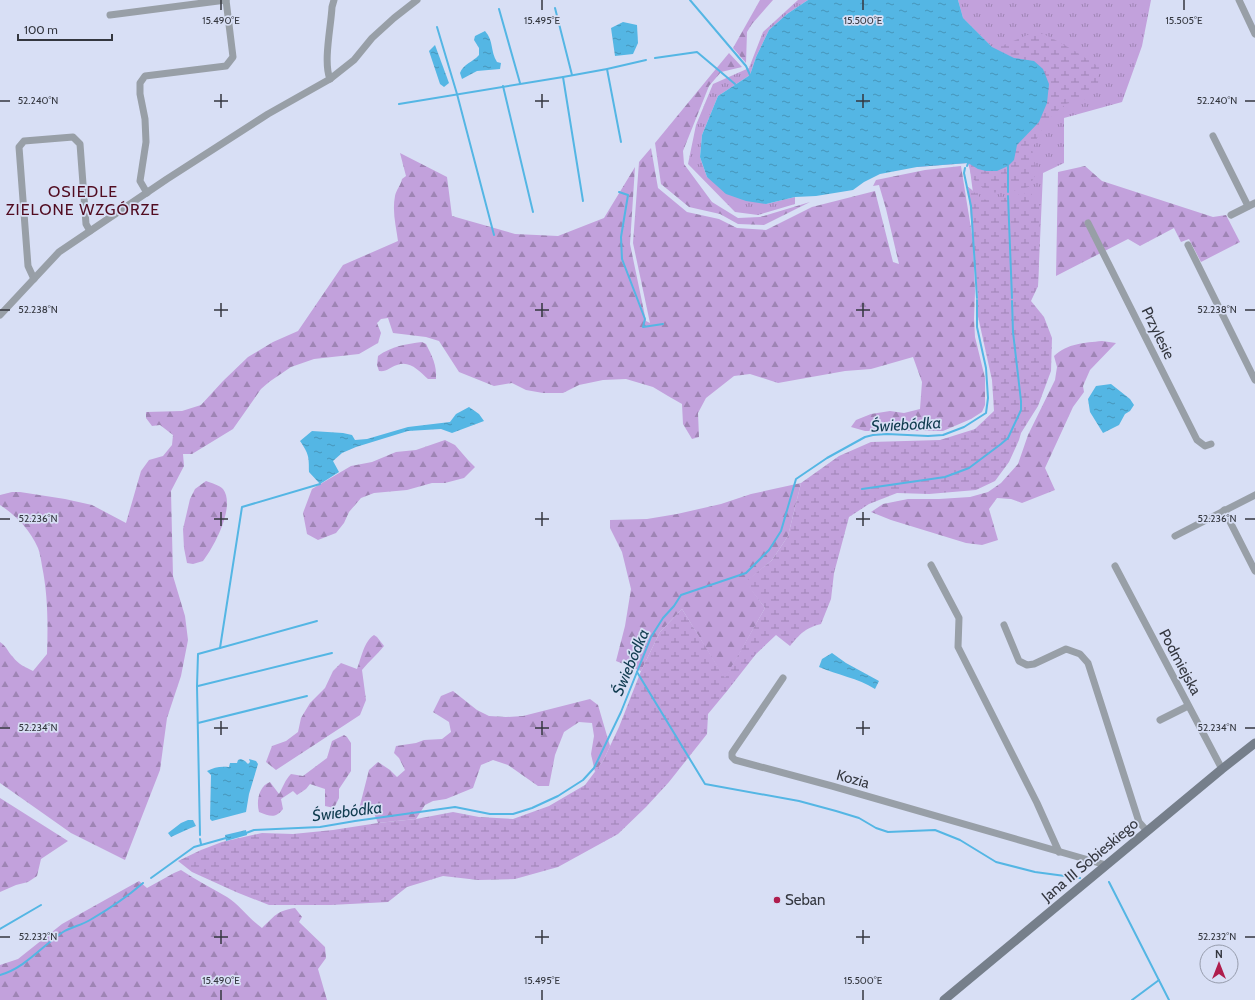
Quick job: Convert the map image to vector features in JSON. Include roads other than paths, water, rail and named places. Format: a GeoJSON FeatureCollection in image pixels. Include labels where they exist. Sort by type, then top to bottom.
{"type":"FeatureCollection","features":[{"type":"Feature","properties":{"kind":"street"},"geometry":{"type":"LineString","coordinates":[[110,15],[226,0],[233,57],[226,66],[145,76],[140,83],[140,94],[146,131],[145,154],[140,181],[147,193]]}},
{"type":"Feature","properties":{"kind":"street"},"geometry":{"type":"LineString","coordinates":[[330,79],[327,73],[327,62],[332,7],[334,0]]}},
{"type":"Feature","properties":{"kind":"street"},"geometry":{"type":"LineString","coordinates":[[0,315],[59,252],[268,114],[330,79],[354,60],[372,38],[397,15],[417,0]]}},
{"type":"Feature","properties":{"kind":"street"},"geometry":{"type":"LineString","coordinates":[[1239,0],[1255,34]]}},
{"type":"Feature","properties":{"kind":"street"},"geometry":{"type":"LineString","coordinates":[[1213,136],[1252,204],[1231,215]]}},
{"type":"Feature","properties":{"kind":"street"},"geometry":{"type":"LineString","coordinates":[[34,279],[28,266],[19,147],[24,141],[73,137],[80,144],[86,224],[90,231]]}},
{"type":"Feature","properties":{"kind":"street","name":"Przylesie"},"geometry":{"type":"LineString","coordinates":[[1088,223],[1197,440],[1205,446],[1211,444]]}},
{"type":"Feature","properties":{"kind":"street"},"geometry":{"type":"LineString","coordinates":[[1188,245],[1255,380]]}},
{"type":"Feature","properties":{"kind":"street"},"geometry":{"type":"LineString","coordinates":[[1175,536],[1255,495]]}},
{"type":"Feature","properties":{"kind":"street"},"geometry":{"type":"LineString","coordinates":[[1224,510],[1255,571]]}},
{"type":"Feature","properties":{"kind":"street"},"geometry":{"type":"LineString","coordinates":[[931,565],[959,618],[958,647],[1037,803],[1059,852]]}},
{"type":"Feature","properties":{"kind":"street","name":"Podmiejska"},"geometry":{"type":"LineString","coordinates":[[1115,566],[1222,769]]}},
{"type":"Feature","properties":{"kind":"street"},"geometry":{"type":"LineString","coordinates":[[1004,625],[1018,661],[1027,665],[1034,664],[1066,649],[1080,654],[1088,663],[1139,822],[1147,831]]}},
{"type":"Feature","properties":{"kind":"street","name":"Kozia"},"geometry":{"type":"LineString","coordinates":[[783,678],[732,753],[732,757],[735,760],[832,786],[1106,865]]}},
{"type":"Feature","properties":{"kind":"street"},"geometry":{"type":"LineString","coordinates":[[1160,720],[1188,706]]}},
{"type":"Feature","properties":{"kind":"street","name":"Jana III Sobieskiego"},"geometry":{"type":"LineString","coordinates":[[944,1000],[1222,769],[1254,745]]}},
{"type":"Feature","properties":{"kind":"water"},"geometry":{"type":"Polygon","coordinates":[[[808,0],[958,0],[963,18],[992,47],[1014,58],[1034,61],[1043,69],[1049,84],[1047,103],[1039,122],[1017,145],[1014,160],[1008,166],[997,171],[978,169],[968,163],[917,167],[880,174],[864,182],[853,190],[816,196],[795,197],[766,204],[746,201],[726,194],[707,177],[700,157],[702,135],[718,96],[750,75],[756,57],[769,30],[787,14],[808,0]]]}},
{"type":"Feature","properties":{"kind":"water"},"geometry":{"type":"Polygon","coordinates":[[[623,22],[637,25],[638,43],[633,54],[615,56],[611,28],[623,22]]]}},
{"type":"Feature","properties":{"kind":"water"},"geometry":{"type":"Polygon","coordinates":[[[485,31],[490,39],[493,54],[497,62],[501,63],[500,69],[477,71],[462,79],[460,73],[461,70],[479,55],[479,48],[474,40],[475,36],[485,31]]]}},
{"type":"Feature","properties":{"kind":"water"},"geometry":{"type":"Polygon","coordinates":[[[435,45],[449,83],[444,87],[440,84],[429,51],[435,45]]]}},
{"type":"Feature","properties":{"kind":"water"},"geometry":{"type":"Polygon","coordinates":[[[1111,384],[1130,399],[1134,405],[1130,411],[1125,414],[1119,425],[1103,433],[1090,412],[1088,399],[1096,386],[1111,384]]]}},
{"type":"Feature","properties":{"kind":"water"},"geometry":{"type":"Polygon","coordinates":[[[469,407],[479,414],[484,421],[452,433],[441,429],[408,431],[356,447],[342,453],[333,461],[339,472],[320,484],[309,472],[308,456],[300,441],[312,431],[343,433],[352,435],[355,440],[367,439],[408,427],[450,422],[456,414],[469,407]]]}},
{"type":"Feature","properties":{"kind":"water"},"geometry":{"type":"Polygon","coordinates":[[[832,653],[846,663],[879,681],[875,689],[862,682],[819,667],[822,659],[832,653]]]}},
{"type":"Feature","properties":{"kind":"water"},"geometry":{"type":"Polygon","coordinates":[[[241,759],[248,764],[250,762],[249,759],[256,761],[258,764],[249,794],[246,812],[212,821],[210,819],[211,775],[207,771],[218,767],[229,767],[230,763],[237,763],[238,760],[241,759]]]}},
{"type":"Feature","properties":{"kind":"water"},"geometry":{"type":"Polygon","coordinates":[[[188,820],[193,820],[196,826],[171,837],[168,833],[181,823],[188,820]]]}},
{"type":"Feature","properties":{"kind":"water"},"geometry":{"type":"Polygon","coordinates":[[[246,830],[247,835],[226,841],[225,835],[246,830]]]}},
{"type":"Feature","properties":{"kind":"waterway"},"geometry":{"type":"LineString","coordinates":[[690,0],[746,66],[750,75]]}},
{"type":"Feature","properties":{"kind":"waterway"},"geometry":{"type":"LineString","coordinates":[[555,8],[572,75]]}},
{"type":"Feature","properties":{"kind":"waterway"},"geometry":{"type":"LineString","coordinates":[[499,9],[520,83]]}},
{"type":"Feature","properties":{"kind":"waterway"},"geometry":{"type":"LineString","coordinates":[[437,27],[457,94],[494,235]]}},
{"type":"Feature","properties":{"kind":"waterway"},"geometry":{"type":"LineString","coordinates":[[655,58],[697,52],[735,84]]}},
{"type":"Feature","properties":{"kind":"waterway"},"geometry":{"type":"LineString","coordinates":[[399,104],[563,77],[646,60]]}},
{"type":"Feature","properties":{"kind":"waterway"},"geometry":{"type":"LineString","coordinates":[[607,69],[621,142]]}},
{"type":"Feature","properties":{"kind":"waterway"},"geometry":{"type":"LineString","coordinates":[[563,77],[583,201]]}},
{"type":"Feature","properties":{"kind":"waterway"},"geometry":{"type":"LineString","coordinates":[[503,86],[533,212]]}},
{"type":"Feature","properties":{"kind":"waterway"},"geometry":{"type":"LineString","coordinates":[[1008,166],[1008,192]]}},
{"type":"Feature","properties":{"kind":"waterway","name":"Świebódka"},"geometry":{"type":"LineString","coordinates":[[965,168],[964,173],[971,206],[977,298]]}},
{"type":"Feature","properties":{"kind":"waterway"},"geometry":{"type":"LineString","coordinates":[[619,192],[628,195],[621,237],[622,259],[645,319],[643,327],[663,324]]}},
{"type":"Feature","properties":{"kind":"waterway"},"geometry":{"type":"LineString","coordinates":[[1008,196],[1012,298]]}},
{"type":"Feature","properties":{"kind":"waterway","name":"Świebódka"},"geometry":{"type":"LineString","coordinates":[[246,833],[254,830],[320,827],[455,807],[490,814],[513,814],[532,808],[558,796],[583,780],[594,768],[621,712],[651,637],[663,618],[674,606],[681,595],[746,573],[769,550],[781,531],[796,479],[827,458],[865,437],[887,434],[928,436],[943,435],[964,427],[986,413],[988,398],[986,368],[977,327],[977,300]]}},
{"type":"Feature","properties":{"kind":"waterway"},"geometry":{"type":"LineString","coordinates":[[862,489],[945,477],[969,468],[1008,438],[1021,410],[1013,332],[1012,301]]}},
{"type":"Feature","properties":{"kind":"waterway"},"geometry":{"type":"LineString","coordinates":[[200,835],[197,686],[198,654],[220,648],[242,507],[320,484]]}},
{"type":"Feature","properties":{"kind":"waterway"},"geometry":{"type":"LineString","coordinates":[[220,648],[317,621]]}},
{"type":"Feature","properties":{"kind":"waterway"},"geometry":{"type":"LineString","coordinates":[[198,686],[332,653]]}},
{"type":"Feature","properties":{"kind":"waterway"},"geometry":{"type":"LineString","coordinates":[[637,672],[705,784],[799,801],[859,818],[876,828],[888,832],[935,830],[960,840],[996,862],[1035,872],[1080,878]]}},
{"type":"Feature","properties":{"kind":"waterway"},"geometry":{"type":"LineString","coordinates":[[198,723],[307,696]]}},
{"type":"Feature","properties":{"kind":"waterway","name":"Świebódka"},"geometry":{"type":"LineString","coordinates":[[151,878],[194,847],[226,838]]}},
{"type":"Feature","properties":{"kind":"waterway","name":"Świebódka"},"geometry":{"type":"LineString","coordinates":[[200,839],[201,844]]}},
{"type":"Feature","properties":{"kind":"waterway"},"geometry":{"type":"LineString","coordinates":[[1109,882],[1169,1000]]}},
{"type":"Feature","properties":{"kind":"waterway","name":"Świebódka"},"geometry":{"type":"LineString","coordinates":[[0,975],[9,972],[25,962],[63,932],[87,922],[111,907],[143,883]]}},
{"type":"Feature","properties":{"kind":"waterway"},"geometry":{"type":"LineString","coordinates":[[0,929],[41,905]]}},
{"type":"Feature","properties":{"kind":"waterway"},"geometry":{"type":"LineString","coordinates":[[1132,1000],[1159,980]]}},
{"type":"Feature","properties":{"kind":"place","name":"Seban"},"geometry":{"type":"Point","coordinates":[777,900]}},
{"type":"Feature","properties":{"kind":"district","name":"OSIEDLE ZIELONE WZGÓRZE"},"geometry":{"type":"Point","coordinates":[83,200]}}]}
